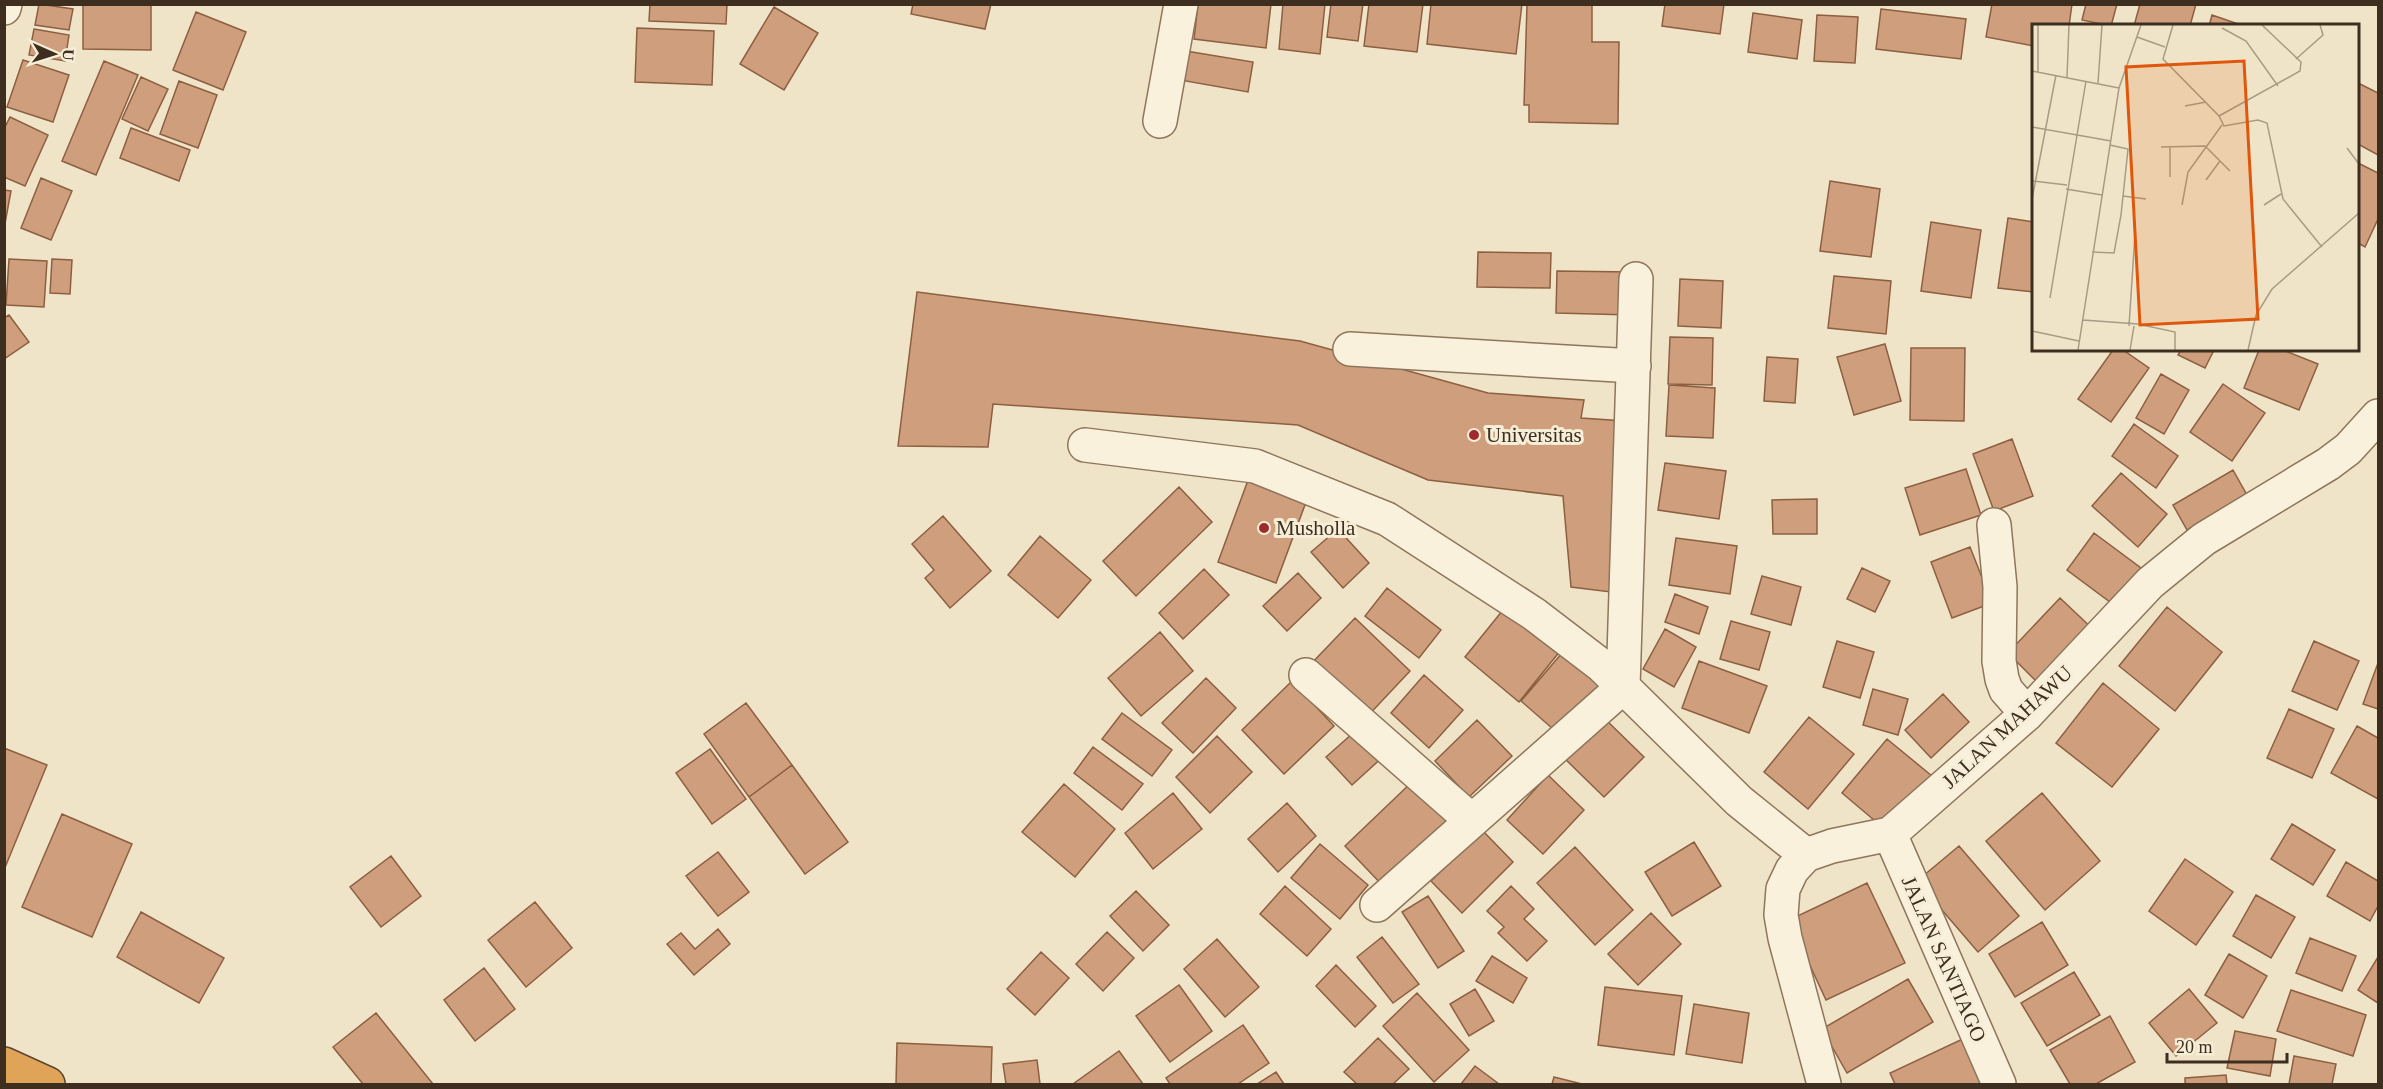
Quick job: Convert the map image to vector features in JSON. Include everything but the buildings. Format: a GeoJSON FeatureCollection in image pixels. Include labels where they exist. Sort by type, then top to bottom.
{"type":"FeatureCollection","features":[{"type":"Feature","properties":{"kind":"highway"},"geometry":{"type":"LineString","coordinates":[[4,1064],[48,1084]]}},
{"type":"Feature","properties":{"kind":"street"},"geometry":{"type":"LineString","coordinates":[[1160,121],[1181,4]]}},
{"type":"Feature","properties":{"kind":"street"},"geometry":{"type":"LineString","coordinates":[[1377,905],[1623,687],[1636,279]]}},
{"type":"Feature","properties":{"kind":"street"},"geometry":{"type":"LineString","coordinates":[[1350,349],[1634,366]]}},
{"type":"Feature","properties":{"kind":"street","name":"JALAN MAHAWU"},"geometry":{"type":"LineString","coordinates":[[1806,855],[1832,846],[1890,834],[2026,714],[2150,583],[2204,538],[2328,464],[2348,448],[2379,416]]}},
{"type":"Feature","properties":{"kind":"street"},"geometry":{"type":"LineString","coordinates":[[1085,445],[1255,466],[1387,519],[1534,614],[1602,666],[1738,801],[1806,855],[1792,870],[1783,889],[1781,915],[1824,1084]]}},
{"type":"Feature","properties":{"kind":"street"},"geometry":{"type":"LineString","coordinates":[[1994,525],[2000,587],[2001,670],[2006,690],[2026,714]]}},
{"type":"Feature","properties":{"kind":"street"},"geometry":{"type":"LineString","coordinates":[[1306,675],[1472,820]]}},
{"type":"Feature","properties":{"kind":"street","name":"JALAN SANTIAGO"},"geometry":{"type":"LineString","coordinates":[[1890,834],[1999,1084]]}},
{"type":"Feature","properties":{"kind":"place","name":"Universitas"},"geometry":{"type":"Point","coordinates":[1474,435]}},
{"type":"Feature","properties":{"kind":"place","name":"Musholla"},"geometry":{"type":"Point","coordinates":[1264,528]}}]}
